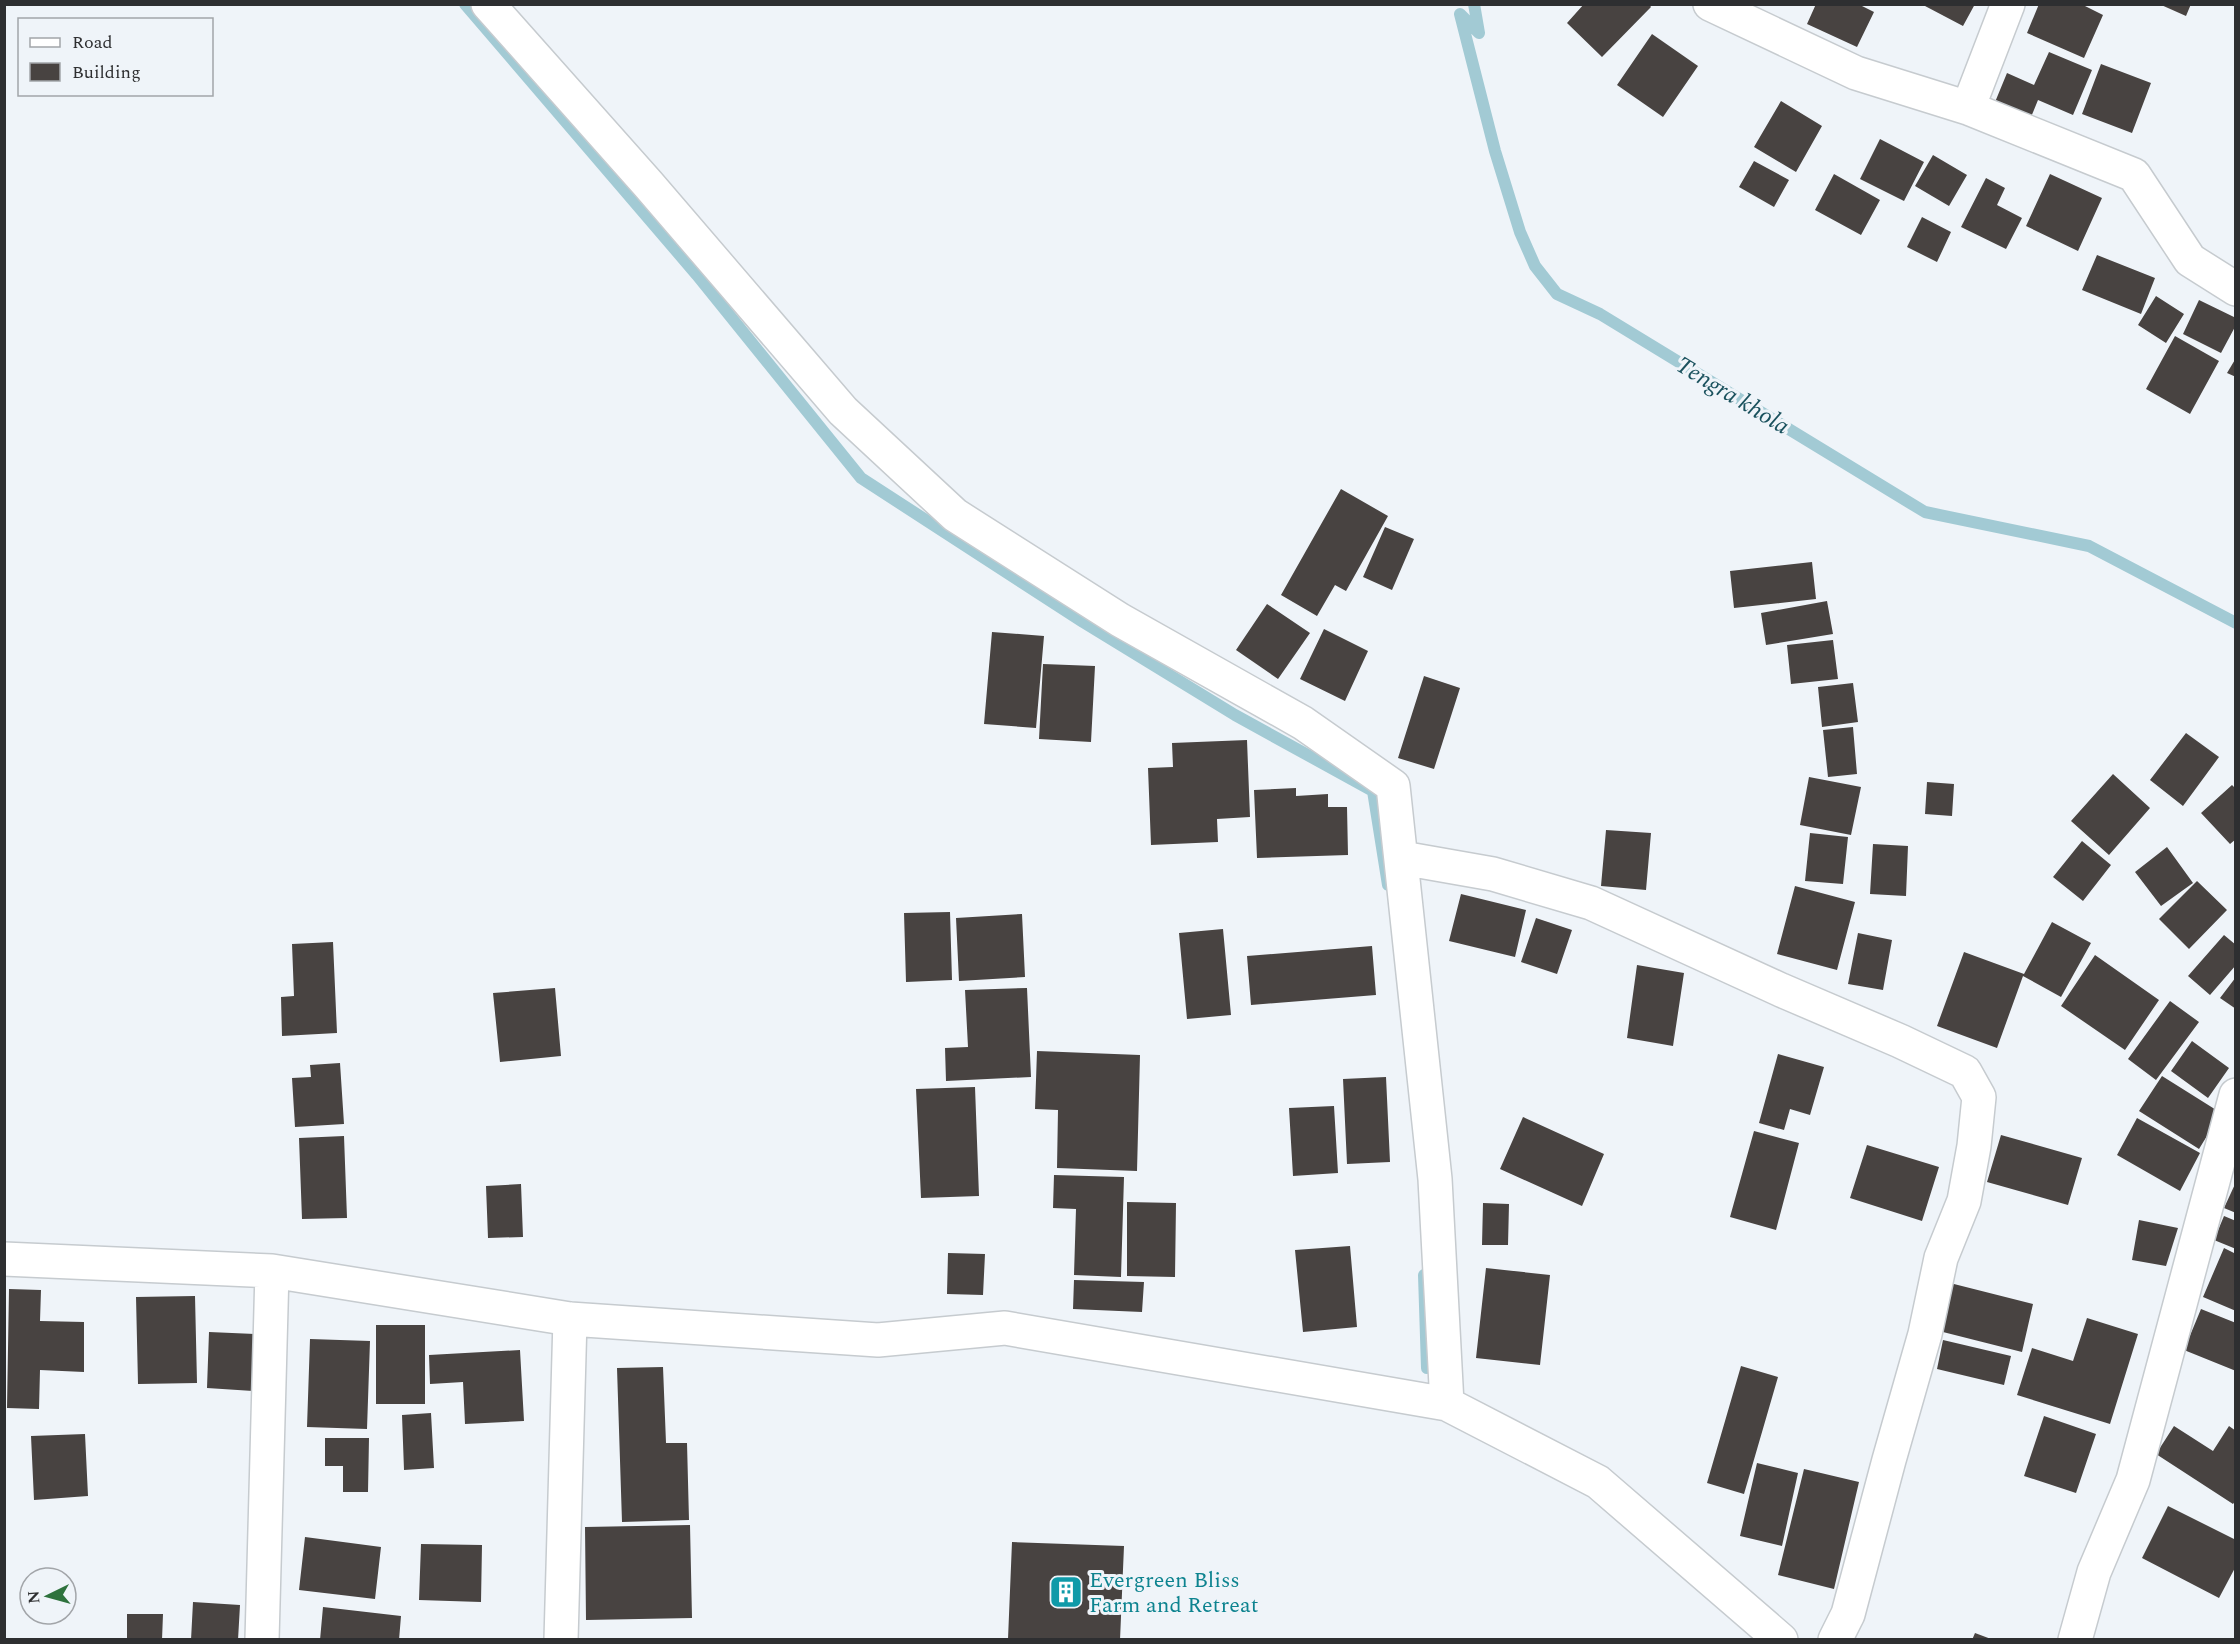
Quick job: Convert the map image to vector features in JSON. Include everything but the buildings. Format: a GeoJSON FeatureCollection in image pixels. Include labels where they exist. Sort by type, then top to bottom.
{"type":"FeatureCollection","features":[{"type":"Feature","properties":{"kind":"street"},"geometry":{"type":"LineString","coordinates":[[488,4],[648,184],[843,411],[955,515],[1120,620],[1303,723],[1393,786],[1435,1179],[1447,1404]]}},
{"type":"Feature","properties":{"kind":"street"},"geometry":{"type":"LineString","coordinates":[[1710,4],[1745,12],[1856,73],[1968,108],[2134,175],[2190,260],[2235,289]]}},
{"type":"Feature","properties":{"kind":"street"},"geometry":{"type":"LineString","coordinates":[[1968,108],[2008,4]]}},
{"type":"Feature","properties":{"kind":"street"},"geometry":{"type":"LineString","coordinates":[[1402,858],[1493,874],[1591,903],[1965,1072],[1979,1097],[1974,1146],[1964,1201],[1941,1258],[1925,1334],[1848,1614],[1834,1640]]}},
{"type":"Feature","properties":{"kind":"street"},"geometry":{"type":"LineString","coordinates":[[2075,1640],[2094,1572],[2133,1480],[2235,1095]]}},
{"type":"Feature","properties":{"kind":"street"},"geometry":{"type":"LineString","coordinates":[[4,1259],[272,1271],[570,1319],[878,1340],[1005,1328],[1447,1404],[1598,1482],[1781,1640]]}},
{"type":"Feature","properties":{"kind":"street"},"geometry":{"type":"LineString","coordinates":[[262,1640],[272,1271]]}},
{"type":"Feature","properties":{"kind":"street"},"geometry":{"type":"LineString","coordinates":[[561,1640],[570,1319]]}},
{"type":"Feature","properties":{"kind":"waterway"},"geometry":{"type":"LineString","coordinates":[[465,4],[697,275],[861,478],[1083,622],[1235,715],[1373,791],[1388,885]]}},
{"type":"Feature","properties":{"kind":"waterway","name":"Tengra khola"},"geometry":{"type":"LineString","coordinates":[[1474,4],[1479,33],[1460,14],[1495,151],[1520,232],[1535,266],[1557,294],[1600,314],[1925,512],[2089,546],[2236,623]]}},
{"type":"Feature","properties":{"kind":"waterway"},"geometry":{"type":"LineString","coordinates":[[1424,1275],[1427,1368]]}},
{"type":"Feature","properties":{"kind":"place","name":"Evergreen Bliss Farm and Retreat"},"geometry":{"type":"Point","coordinates":[1066,1592]}}]}
